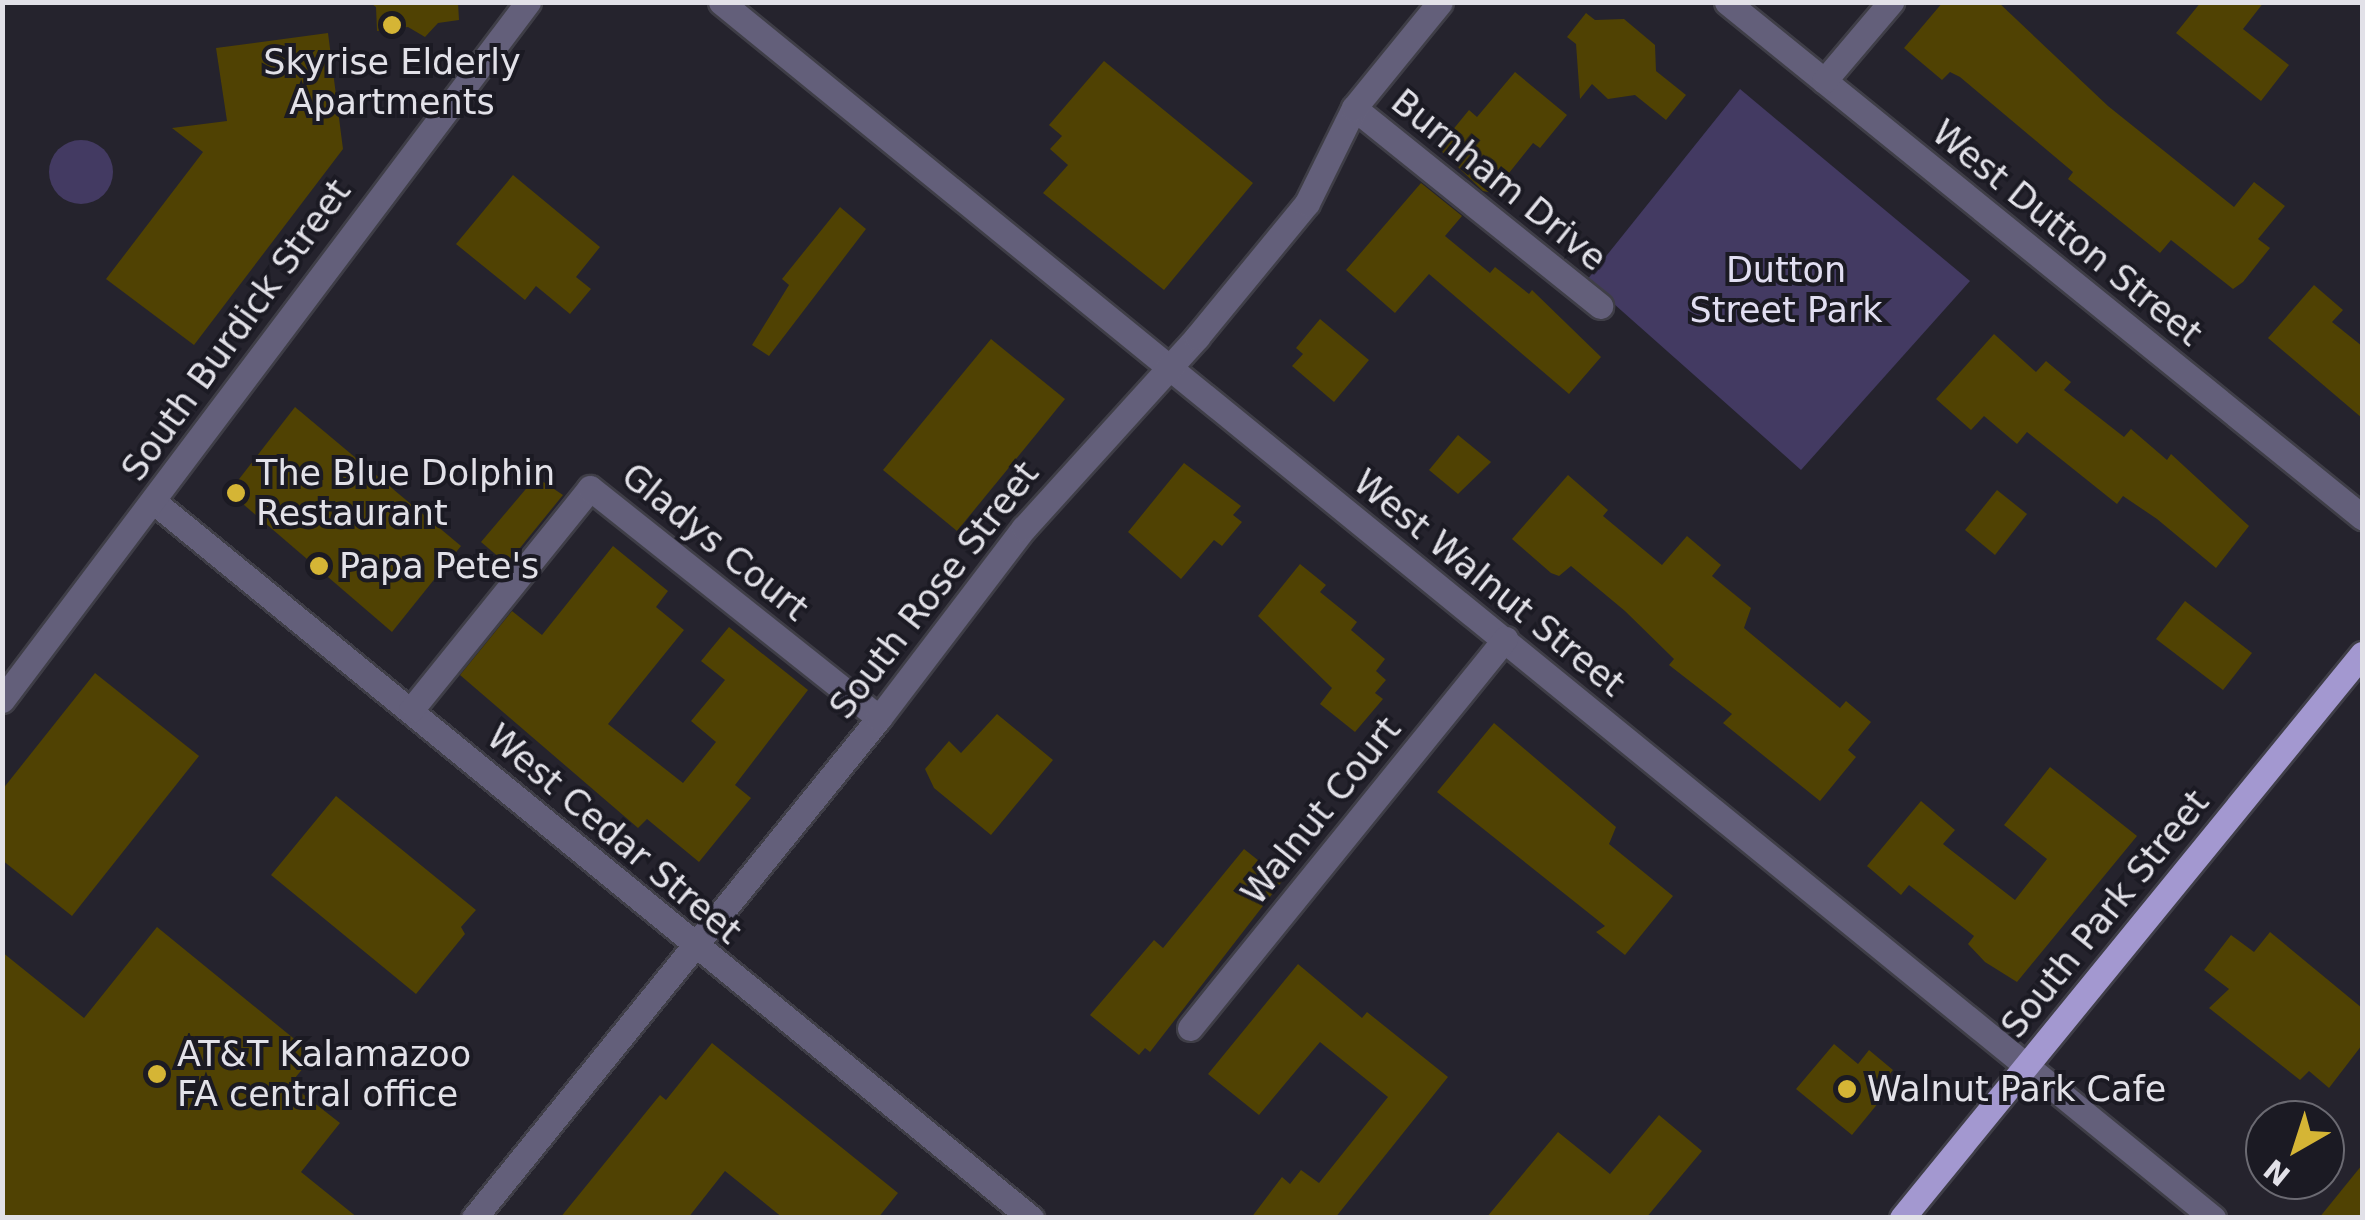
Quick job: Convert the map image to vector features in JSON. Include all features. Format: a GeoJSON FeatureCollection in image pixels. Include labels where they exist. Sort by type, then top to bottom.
{"type":"FeatureCollection","features":[{"type":"Feature","properties":{"kind":"main road","name":"South Park Street"},"geometry":{"type":"LineString","coordinates":[[1902,1218],[2362,654]]}},
{"type":"Feature","properties":{"kind":"street","name":"South Burdick Street"},"geometry":{"type":"LineString","coordinates":[[2,700],[528,2]]}},
{"type":"Feature","properties":{"kind":"street","name":"West Walnut Street"},"geometry":{"type":"LineString","coordinates":[[721,2],[1166,368],[1505,639],[2023,1068],[2213,1218]]}},
{"type":"Feature","properties":{"kind":"street","name":"South Rose Street"},"geometry":{"type":"LineString","coordinates":[[474,1218],[878,718],[1024,528],[1307,202],[1354,108],[1440,2]]}},
{"type":"Feature","properties":{"kind":"street","name":"West Dutton Street"},"geometry":{"type":"LineString","coordinates":[[1727,2],[2362,517]]}},
{"type":"Feature","properties":{"kind":"street"},"geometry":{"type":"LineString","coordinates":[[1824,81],[1891,2]]}},
{"type":"Feature","properties":{"kind":"street","name":"Burnham Drive"},"geometry":{"type":"LineString","coordinates":[[1354,108],[1600,306]]}},
{"type":"Feature","properties":{"kind":"street","name":"Gladys Court"},"geometry":{"type":"LineString","coordinates":[[411,710],[590,488],[878,718]]}},
{"type":"Feature","properties":{"kind":"street","name":"West Cedar Street"},"geometry":{"type":"LineString","coordinates":[[154,502],[693,946],[1031,1218]]}},
{"type":"Feature","properties":{"kind":"street","name":"Walnut Court"},"geometry":{"type":"LineString","coordinates":[[1190,1028],[1505,639]]}},
{"type":"Feature","properties":{"kind":"green space","name":"Dutton Street Park"},"geometry":{"type":"Polygon","coordinates":[[[1740,89],[1970,281],[1801,470],[1587,280],[1740,89]]]}},
{"type":"Feature","properties":{"kind":"green space"},"geometry":{"type":"Polygon","coordinates":[[[81,140],[104,149],[113,172],[104,195],[81,204],[58,195],[49,172],[58,149],[81,140]]]}},
{"type":"Feature","properties":{"kind":"building"},"geometry":{"type":"Polygon","coordinates":[[[369,2],[458,2],[459,20],[438,23],[425,37],[408,27],[377,31],[376,7],[369,2]]]}},
{"type":"Feature","properties":{"kind":"building"},"geometry":{"type":"Polygon","coordinates":[[[1943,2],[1998,2],[2108,106],[2234,207],[2254,182],[2285,206],[2258,239],[2270,248],[2243,282],[2233,289],[2171,240],[2160,253],[2068,179],[2073,172],[1960,77],[1950,72],[1942,80],[1904,48],[1943,2]]]}},
{"type":"Feature","properties":{"kind":"building"},"geometry":{"type":"Polygon","coordinates":[[[2201,2],[2264,2],[2243,29],[2289,65],[2261,101],[2176,33],[2201,2]]]}},
{"type":"Feature","properties":{"kind":"building"},"geometry":{"type":"Polygon","coordinates":[[[1586,13],[1595,20],[1624,19],[1655,45],[1656,71],[1686,95],[1666,120],[1635,95],[1608,99],[1592,84],[1580,99],[1576,44],[1567,37],[1586,13]]]}},
{"type":"Feature","properties":{"kind":"building"},"geometry":{"type":"Polygon","coordinates":[[[328,33],[343,149],[194,345],[106,279],[203,152],[172,128],[227,121],[216,48],[328,33]]]}},
{"type":"Feature","properties":{"kind":"building"},"geometry":{"type":"Polygon","coordinates":[[[1104,61],[1253,183],[1164,290],[1043,193],[1068,165],[1050,149],[1062,136],[1049,125],[1104,61]]]}},
{"type":"Feature","properties":{"kind":"building"},"geometry":{"type":"Polygon","coordinates":[[[1515,72],[1567,115],[1540,148],[1533,143],[1493,193],[1483,191],[1438,148],[1469,110],[1477,117],[1515,72]]]}},
{"type":"Feature","properties":{"kind":"building"},"geometry":{"type":"Polygon","coordinates":[[[513,175],[600,247],[576,277],[591,289],[570,314],[536,286],[525,300],[456,244],[513,175]]]}},
{"type":"Feature","properties":{"kind":"building"},"geometry":{"type":"Polygon","coordinates":[[[1421,183],[1462,216],[1445,236],[1490,273],[1495,267],[1529,294],[1532,290],[1601,357],[1569,394],[1429,274],[1395,313],[1346,270],[1421,183]]]}},
{"type":"Feature","properties":{"kind":"building"},"geometry":{"type":"Polygon","coordinates":[[[840,207],[866,229],[769,356],[752,345],[789,285],[782,279],[840,207]]]}},
{"type":"Feature","properties":{"kind":"building"},"geometry":{"type":"Polygon","coordinates":[[[2314,285],[2343,310],[2332,322],[2362,346],[2362,418],[2268,338],[2314,285]]]}},
{"type":"Feature","properties":{"kind":"building"},"geometry":{"type":"Polygon","coordinates":[[[1320,319],[1369,360],[1334,402],[1292,366],[1303,354],[1296,348],[1320,319]]]}},
{"type":"Feature","properties":{"kind":"building"},"geometry":{"type":"Polygon","coordinates":[[[1994,334],[2036,372],[2046,361],[2071,382],[2064,390],[2124,437],[2131,429],[2167,460],[2171,454],[2249,526],[2216,568],[2123,496],[2117,504],[2027,432],[2017,444],[1984,416],[1971,430],[1936,399],[1994,334]]]}},
{"type":"Feature","properties":{"kind":"building"},"geometry":{"type":"Polygon","coordinates":[[[991,339],[1065,399],[957,531],[883,470],[991,339]]]}},
{"type":"Feature","properties":{"kind":"building"},"geometry":{"type":"Polygon","coordinates":[[[295,407],[461,546],[392,632],[229,492],[295,407]]]}},
{"type":"Feature","properties":{"kind":"building"},"geometry":{"type":"Polygon","coordinates":[[[1458,435],[1491,462],[1458,494],[1429,470],[1458,435]]]}},
{"type":"Feature","properties":{"kind":"building"},"geometry":{"type":"Polygon","coordinates":[[[1184,463],[1241,506],[1233,515],[1242,522],[1222,546],[1214,540],[1181,579],[1128,532],[1184,463]]]}},
{"type":"Feature","properties":{"kind":"building"},"geometry":{"type":"Polygon","coordinates":[[[1568,475],[1608,510],[1603,516],[1662,565],[1687,536],[1721,565],[1712,576],[1751,608],[1744,628],[1840,708],[1846,701],[1871,722],[1848,750],[1856,757],[1820,801],[1723,723],[1732,714],[1669,665],[1674,659],[1625,611],[1571,566],[1559,576],[1551,573],[1512,539],[1568,475]]]}},
{"type":"Feature","properties":{"kind":"building"},"geometry":{"type":"Polygon","coordinates":[[[536,477],[563,495],[507,564],[481,542],[536,477]]]}},
{"type":"Feature","properties":{"kind":"building"},"geometry":{"type":"Polygon","coordinates":[[[1997,490],[2027,514],[1995,555],[1965,530],[1997,490]]]}},
{"type":"Feature","properties":{"kind":"building"},"geometry":{"type":"Polygon","coordinates":[[[613,546],[668,591],[656,607],[684,630],[608,724],[683,783],[716,742],[691,721],[725,680],[701,661],[729,627],[808,690],[735,785],[751,798],[699,862],[647,819],[638,828],[460,675],[512,611],[542,635],[613,546]]]}},
{"type":"Feature","properties":{"kind":"building"},"geometry":{"type":"Polygon","coordinates":[[[1300,564],[1326,585],[1320,592],[1357,622],[1351,630],[1385,659],[1376,671],[1386,680],[1375,693],[1383,699],[1355,732],[1320,704],[1332,688],[1258,616],[1300,564]]]}},
{"type":"Feature","properties":{"kind":"building"},"geometry":{"type":"Polygon","coordinates":[[[2185,601],[2252,653],[2223,690],[2156,639],[2185,601]]]}},
{"type":"Feature","properties":{"kind":"building"},"geometry":{"type":"Polygon","coordinates":[[[95,673],[199,756],[72,916],[2,860],[2,790],[95,673]]]}},
{"type":"Feature","properties":{"kind":"building"},"geometry":{"type":"Polygon","coordinates":[[[997,714],[1053,760],[991,835],[934,788],[925,769],[949,741],[961,753],[997,714]]]}},
{"type":"Feature","properties":{"kind":"building"},"geometry":{"type":"Polygon","coordinates":[[[1494,723],[1616,827],[1609,844],[1673,896],[1625,955],[1596,932],[1605,926],[1437,792],[1494,723]]]}},
{"type":"Feature","properties":{"kind":"building"},"geometry":{"type":"Polygon","coordinates":[[[2050,767],[2137,836],[2017,982],[1985,962],[1968,944],[1974,936],[1909,885],[1901,895],[1867,866],[1921,801],[1955,830],[1943,844],[2015,900],[2047,859],[2004,825],[2050,767]]]}},
{"type":"Feature","properties":{"kind":"building"},"geometry":{"type":"Polygon","coordinates":[[[336,796],[476,910],[461,927],[465,934],[416,994],[271,875],[336,796]]]}},
{"type":"Feature","properties":{"kind":"building"},"geometry":{"type":"Polygon","coordinates":[[[1244,849],[1283,880],[1150,1052],[1145,1048],[1139,1055],[1090,1015],[1154,940],[1163,948],[1244,849]]]}},
{"type":"Feature","properties":{"kind":"building","name":"AT&T Kalamazoo FA central office"},"geometry":{"type":"Polygon","coordinates":[[[157,927],[314,1055],[290,1084],[340,1123],[301,1172],[358,1218],[2,1218],[2,952],[84,1018],[157,927]]]}},
{"type":"Feature","properties":{"kind":"building"},"geometry":{"type":"Polygon","coordinates":[[[2270,932],[2362,1008],[2362,1045],[2329,1088],[2309,1071],[2300,1080],[2209,1008],[2229,989],[2204,970],[2231,935],[2254,952],[2270,932]]]}},
{"type":"Feature","properties":{"kind":"building"},"geometry":{"type":"Polygon","coordinates":[[[1298,964],[1362,1018],[1367,1012],[1448,1077],[1335,1218],[1251,1218],[1282,1177],[1290,1184],[1301,1170],[1319,1183],[1388,1097],[1320,1042],[1259,1115],[1208,1074],[1298,964]]]}},
{"type":"Feature","properties":{"kind":"building"},"geometry":{"type":"Polygon","coordinates":[[[712,1043],[898,1193],[878,1218],[783,1218],[725,1171],[688,1218],[560,1218],[660,1095],[666,1100],[712,1043]]]}},
{"type":"Feature","properties":{"kind":"building"},"geometry":{"type":"Polygon","coordinates":[[[1834,1044],[1858,1064],[1869,1050],[1893,1070],[1881,1085],[1888,1091],[1852,1135],[1796,1089],[1834,1044]]]}},
{"type":"Feature","properties":{"kind":"building"},"geometry":{"type":"Polygon","coordinates":[[[1659,1115],[1702,1151],[1646,1218],[1486,1218],[1558,1132],[1610,1174],[1659,1115]]]}},
{"type":"Feature","properties":{"kind":"building"},"geometry":{"type":"Polygon","coordinates":[[[2362,1165],[2362,1218],[2319,1218],[2334,1200],[2345,1200],[2345,1186],[2362,1165]]]}},
{"type":"Feature","properties":{"kind":"place","name":"Skyrise Elderly Apartments"},"geometry":{"type":"Point","coordinates":[392,25]}},
{"type":"Feature","properties":{"kind":"place","name":"The Blue Dolphin Restaurant"},"geometry":{"type":"Point","coordinates":[236,493]}},
{"type":"Feature","properties":{"kind":"place","name":"Papa Pete's"},"geometry":{"type":"Point","coordinates":[319,566]}},
{"type":"Feature","properties":{"kind":"place","name":"AT&T Kalamazoo FA central office"},"geometry":{"type":"Point","coordinates":[157,1074]}},
{"type":"Feature","properties":{"kind":"place","name":"Walnut Park Cafe"},"geometry":{"type":"Point","coordinates":[1847,1089]}}]}
